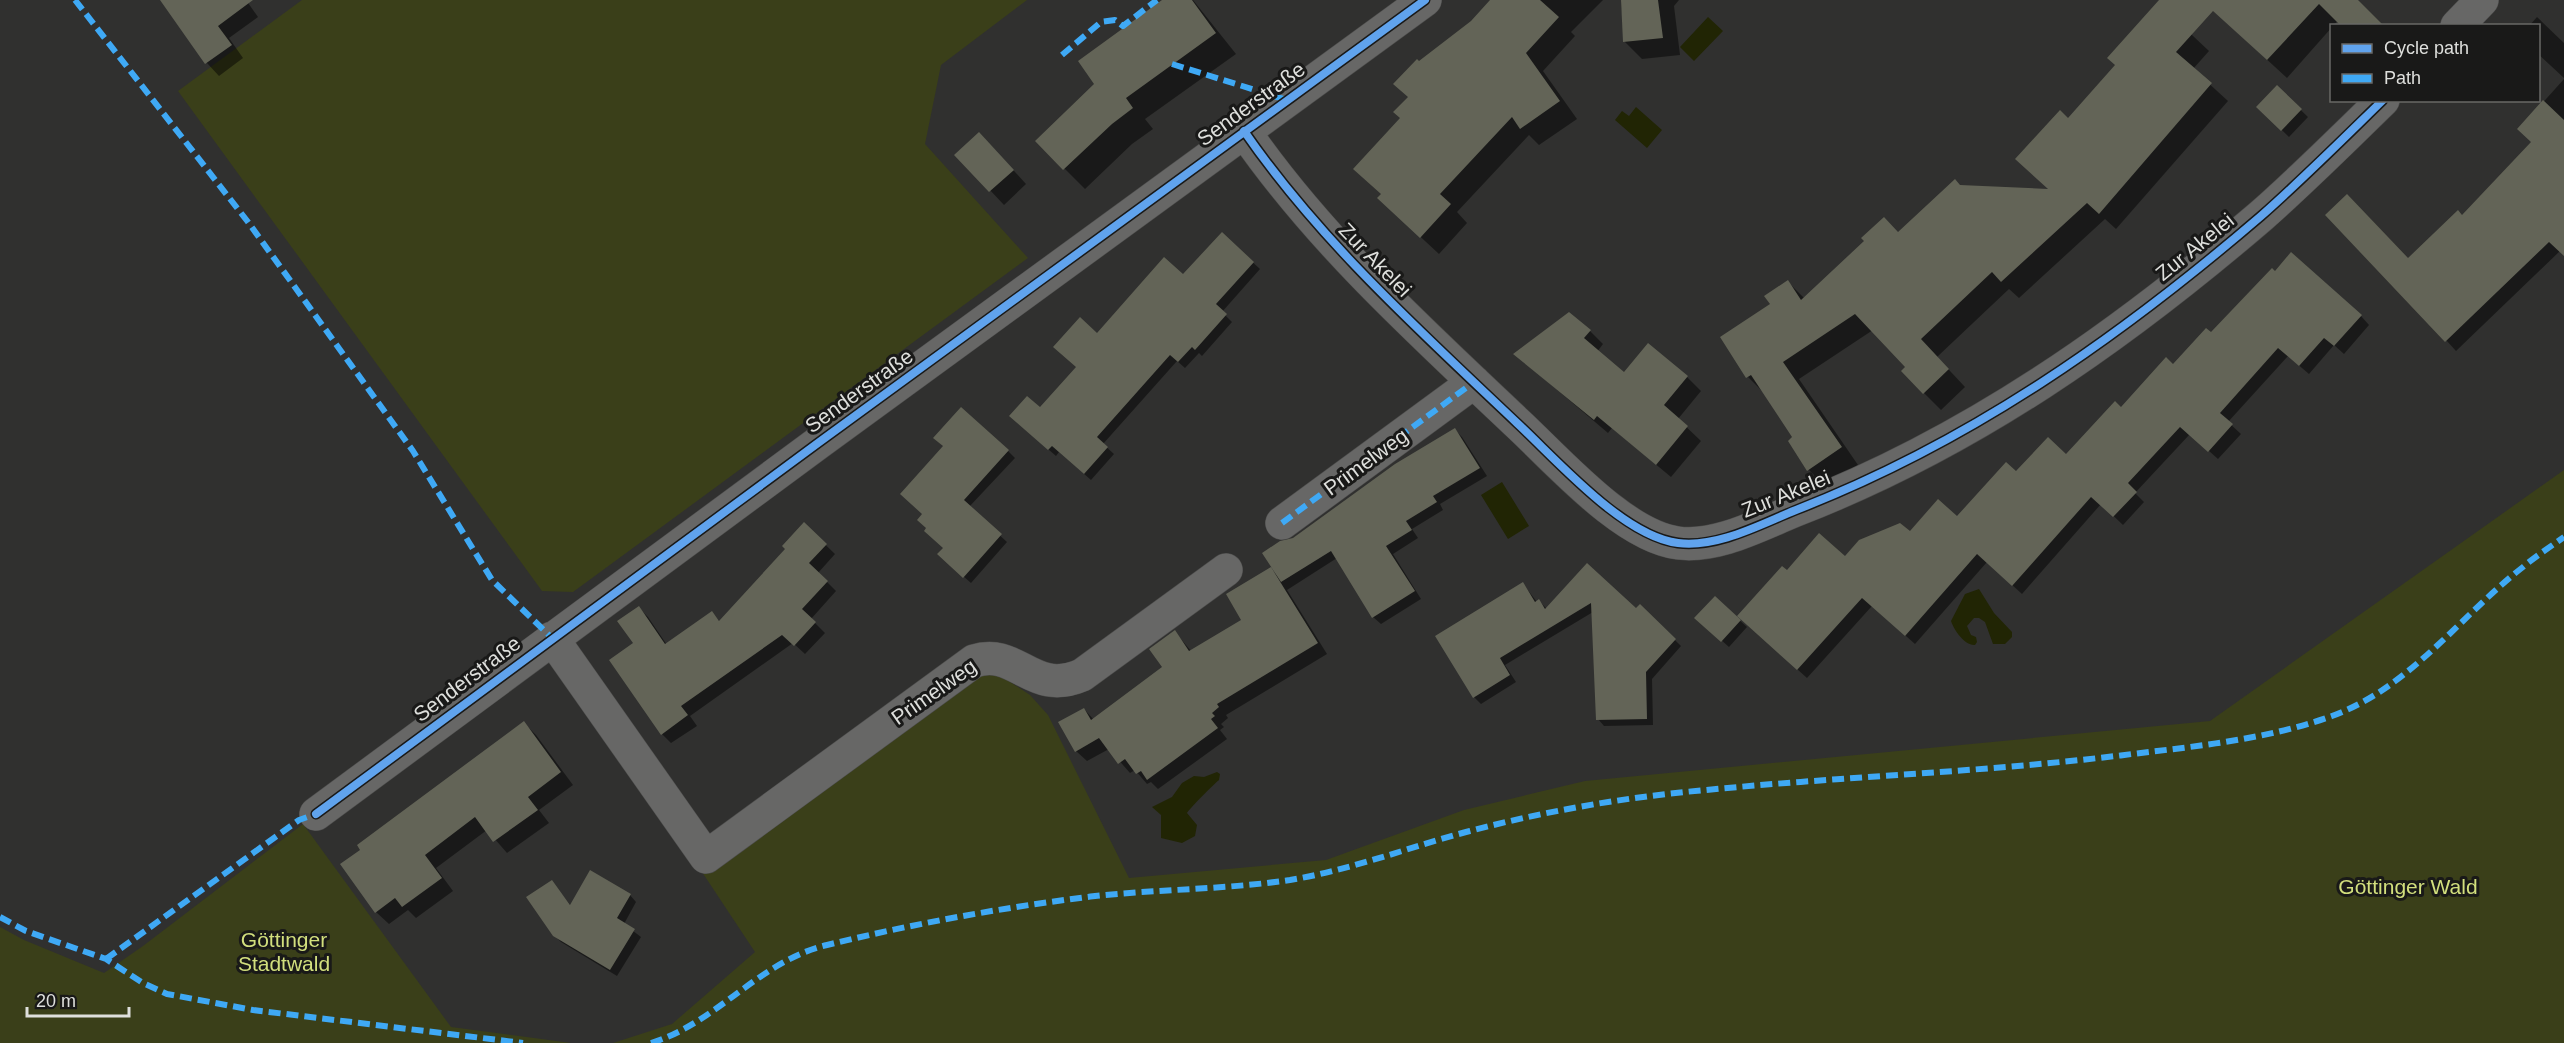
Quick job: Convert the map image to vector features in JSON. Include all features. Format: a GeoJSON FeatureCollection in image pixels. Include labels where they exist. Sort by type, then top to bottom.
{"type":"FeatureCollection","features":[{"type":"Feature","properties":{"kind":"street"},"geometry":{"type":"LineString","coordinates":[[2459,24],[2482,0]]}},
{"type":"Feature","properties":{"kind":"street","name":"Senderstraße"},"geometry":{"type":"LineString","coordinates":[[316,814],[552,638],[1244,131],[1406,6]]}},
{"type":"Feature","properties":{"kind":"street","name":"Zur Akelei"},"geometry":{"type":"LineString","coordinates":[[1244,131],[1275,176],[1337,247],[1387,299],[1474,382],[1598,499],[1627,522],[1656,537],[1679,543],[1710,542],[1832,496],[1893,467],[2003,409],[2087,355],[2152,305],[2264,214],[2381,102]]}},
{"type":"Feature","properties":{"kind":"street","name":"Primelweg"},"geometry":{"type":"LineString","coordinates":[[1282,523],[1474,382]]}},
{"type":"Feature","properties":{"kind":"street","name":"Primelweg"},"geometry":{"type":"LineString","coordinates":[[552,638],[706,856],[974,661],[996,658],[1013,664],[1038,678],[1060,682],[1071,680],[1082,675],[1226,570]]}},
{"type":"Feature","properties":{"kind":"green space"},"geometry":{"type":"Polygon","coordinates":[[[302,0],[1027,0],[941,65],[925,144],[1028,258],[573,592],[542,591],[178,91],[302,0]]]}},
{"type":"Feature","properties":{"kind":"green space","name":"Göttinger Wald"},"geometry":{"type":"Polygon","coordinates":[[[2564,470],[2564,1043],[613,1043],[672,1024],[755,952],[702,872],[975,673],[998,674],[1030,695],[1048,715],[1129,878],[1326,860],[1464,810],[1585,781],[2210,721],[2564,470]]]}},
{"type":"Feature","properties":{"kind":"green space","name":"Göttinger Stadtwald"},"geometry":{"type":"Polygon","coordinates":[[[303,824],[451,1027],[571,1043],[0,1043],[0,927],[24,940],[104,973],[303,824]]]}},
{"type":"Feature","properties":{"kind":"shaded area"},"geometry":{"type":"Polygon","coordinates":[[[1708,17],[1723,31],[1694,61],[1680,47],[1708,17]]]}},
{"type":"Feature","properties":{"kind":"shaded area"},"geometry":{"type":"Polygon","coordinates":[[[1636,107],[1662,130],[1647,148],[1615,120],[1622,111],[1629,116],[1636,107]]]}},
{"type":"Feature","properties":{"kind":"shaded area"},"geometry":{"type":"Polygon","coordinates":[[[1502,482],[1529,526],[1508,539],[1481,495],[1502,482]]]}},
{"type":"Feature","properties":{"kind":"shaded area"},"geometry":{"type":"Polygon","coordinates":[[[1979,589],[1994,613],[2012,632],[2012,637],[2005,644],[1993,644],[1985,622],[1979,618],[1974,618],[1967,626],[1971,635],[1976,637],[1975,645],[1967,643],[1952,625],[1951,621],[1965,594],[1979,589]]]}},
{"type":"Feature","properties":{"kind":"shaded area"},"geometry":{"type":"Polygon","coordinates":[[[1217,772],[1220,774],[1219,780],[1187,813],[1197,825],[1195,836],[1182,843],[1161,838],[1161,815],[1152,807],[1172,797],[1182,783],[1194,776],[1204,777],[1217,772]]]}},
{"type":"Feature","properties":{"kind":"building"},"geometry":{"type":"Polygon","coordinates":[[[160,0],[253,0],[218,26],[232,45],[205,64],[160,0]]]}},
{"type":"Feature","properties":{"kind":"building"},"geometry":{"type":"Polygon","coordinates":[[[1162,0],[1192,0],[1216,33],[1126,98],[1133,108],[1112,124],[1063,170],[1035,141],[1094,84],[1078,61],[1162,0]]]}},
{"type":"Feature","properties":{"kind":"building"},"geometry":{"type":"Polygon","coordinates":[[[1490,0],[1540,0],[1559,17],[1526,53],[1560,101],[1520,129],[1512,117],[1440,194],[1451,204],[1420,238],[1377,198],[1381,194],[1353,169],[1400,118],[1393,112],[1408,97],[1393,84],[1417,59],[1419,61],[1471,21],[1490,0]]]}},
{"type":"Feature","properties":{"kind":"building"},"geometry":{"type":"Polygon","coordinates":[[[1621,0],[1658,0],[1663,38],[1623,42],[1621,0]]]}},
{"type":"Feature","properties":{"kind":"building"},"geometry":{"type":"Polygon","coordinates":[[[2159,0],[2358,0],[2382,24],[2339,24],[2319,4],[2267,60],[2213,11],[2176,52],[2212,83],[2099,214],[2087,203],[2001,282],[1992,272],[1921,339],[1949,369],[1923,394],[1901,371],[1905,367],[1855,314],[1783,362],[1842,447],[1807,471],[1788,441],[1792,437],[1751,375],[1746,378],[1720,337],[1770,304],[1764,296],[1788,280],[1801,300],[1864,241],[1861,238],[1884,217],[1898,232],[1955,179],[1960,185],[2048,189],[2015,159],[2060,110],[2068,118],[2115,65],[2107,58],[2159,0]]]}},
{"type":"Feature","properties":{"kind":"building"},"geometry":{"type":"Polygon","coordinates":[[[2277,85],[2302,109],[2281,131],[2256,107],[2277,85]]]}},
{"type":"Feature","properties":{"kind":"building"},"geometry":{"type":"Polygon","coordinates":[[[2543,100],[2564,120],[2564,256],[2549,242],[2445,342],[2325,215],[2347,194],[2408,258],[2458,210],[2462,215],[2531,142],[2517,129],[2543,100]]]}},
{"type":"Feature","properties":{"kind":"building"},"geometry":{"type":"Polygon","coordinates":[[[979,132],[1014,170],[989,192],[954,155],[979,132]]]}},
{"type":"Feature","properties":{"kind":"building"},"geometry":{"type":"Polygon","coordinates":[[[1222,232],[1254,262],[1216,304],[1227,314],[1195,350],[1192,347],[1178,362],[1170,355],[1097,437],[1108,447],[1084,474],[1052,446],[1048,450],[1009,416],[1027,396],[1040,407],[1076,367],[1053,347],[1080,317],[1097,333],[1164,257],[1183,274],[1222,232]]]}},
{"type":"Feature","properties":{"kind":"building"},"geometry":{"type":"Polygon","coordinates":[[[2291,252],[2362,315],[2334,346],[2324,338],[2299,366],[2278,348],[2220,413],[2233,424],[2208,452],[2180,427],[2128,483],[2137,492],[2113,517],[2091,497],[2012,586],[1977,554],[1905,636],[1862,598],[1797,670],[1737,616],[1782,566],[1787,570],[1819,533],[1845,556],[1859,540],[1900,523],[1910,531],[1938,499],[1957,516],[2006,462],[2016,471],[2048,437],[2066,454],[2115,401],[2121,407],[2166,357],[2173,364],[2206,328],[2211,332],[2272,268],[2275,271],[2291,252]]]}},
{"type":"Feature","properties":{"kind":"building"},"geometry":{"type":"Polygon","coordinates":[[[1569,312],[1591,330],[1584,338],[1624,372],[1648,343],[1688,376],[1664,405],[1688,426],[1656,465],[1597,416],[1594,420],[1513,354],[1569,312]]]}},
{"type":"Feature","properties":{"kind":"building"},"geometry":{"type":"Polygon","coordinates":[[[961,407],[1009,450],[964,500],[1002,534],[963,578],[937,554],[943,548],[924,531],[926,528],[917,520],[922,514],[900,494],[943,446],[933,438],[961,407]]]}},
{"type":"Feature","properties":{"kind":"building"},"geometry":{"type":"Polygon","coordinates":[[[1455,428],[1480,468],[1433,496],[1437,502],[1406,521],[1412,530],[1386,546],[1415,591],[1372,618],[1331,551],[1281,582],[1262,553],[1280,541],[1293,538],[1395,464],[1455,428]]]}},
{"type":"Feature","properties":{"kind":"building"},"geometry":{"type":"Polygon","coordinates":[[[804,522],[827,544],[809,563],[828,581],[802,609],[816,622],[794,646],[782,635],[681,706],[688,715],[661,735],[609,660],[633,643],[617,621],[639,606],[665,644],[712,611],[719,621],[785,549],[782,546],[804,522]]]}},
{"type":"Feature","properties":{"kind":"building"},"geometry":{"type":"Polygon","coordinates":[[[1587,563],[1636,608],[1640,604],[1676,639],[1646,672],[1647,719],[1596,720],[1591,603],[1500,658],[1510,675],[1473,698],[1435,636],[1523,582],[1535,602],[1539,599],[1545,609],[1587,563]]]}},
{"type":"Feature","properties":{"kind":"building"},"geometry":{"type":"Polygon","coordinates":[[[1271,567],[1318,643],[1217,704],[1219,707],[1212,713],[1215,716],[1211,719],[1218,728],[1147,780],[1141,771],[1136,774],[1125,759],[1118,764],[1099,738],[1075,752],[1058,722],[1084,708],[1091,720],[1162,667],[1149,649],[1175,630],[1189,651],[1241,620],[1226,594],[1271,567]]]}},
{"type":"Feature","properties":{"kind":"building"},"geometry":{"type":"Polygon","coordinates":[[[1715,596],[1741,620],[1721,642],[1694,618],[1715,596]]]}},
{"type":"Feature","properties":{"kind":"building"},"geometry":{"type":"Polygon","coordinates":[[[524,721],[561,772],[528,797],[538,810],[493,842],[475,817],[425,855],[442,878],[402,907],[395,898],[375,913],[340,864],[360,850],[357,845],[524,721]]]}},
{"type":"Feature","properties":{"kind":"building"},"geometry":{"type":"Polygon","coordinates":[[[590,870],[631,894],[617,918],[635,929],[610,970],[553,936],[526,897],[552,880],[570,905],[590,870]]]}},
{"type":"Feature","properties":{"kind":"marked path"},"geometry":{"type":"LineString","coordinates":[[75,0],[248,222],[413,451],[492,580],[552,638]]}},
{"type":"Feature","properties":{"kind":"marked path"},"geometry":{"type":"LineString","coordinates":[[1062,55],[1101,22],[1115,20],[1123,26],[1157,0]]}},
{"type":"Feature","properties":{"kind":"marked path"},"geometry":{"type":"LineString","coordinates":[[1172,64],[1287,100]]}},
{"type":"Feature","properties":{"kind":"marked path"},"geometry":{"type":"LineString","coordinates":[[1282,523],[1474,382]]}},
{"type":"Feature","properties":{"kind":"marked path"},"geometry":{"type":"LineString","coordinates":[[651,1043],[697,1022],[780,964],[803,953],[859,937],[924,923],[1087,897],[1290,880],[1356,865],[1496,824],[1616,801],[1759,785],[2079,760],[2208,745],[2283,731],[2332,716],[2386,688],[2533,559],[2564,537]]}},
{"type":"Feature","properties":{"kind":"marked path"},"geometry":{"type":"LineString","coordinates":[[106,959],[299,820],[316,814]]}},
{"type":"Feature","properties":{"kind":"marked path"},"geometry":{"type":"LineString","coordinates":[[0,917],[26,931],[106,959],[143,983],[167,994],[253,1010],[523,1043]]}},
{"type":"Feature","properties":{"kind":"cycle path"},"geometry":{"type":"LineString","coordinates":[[316,814],[818,443],[1425,0]]}},
{"type":"Feature","properties":{"kind":"cycle path"},"geometry":{"type":"LineString","coordinates":[[1244,131],[1305,210],[1373,284],[1571,475],[1613,512],[1635,526],[1657,537],[1678,543],[1693,544],[1739,534],[1860,483],[1983,419],[2041,383],[2098,344],[2208,261],[2277,202],[2381,102]]}}]}
